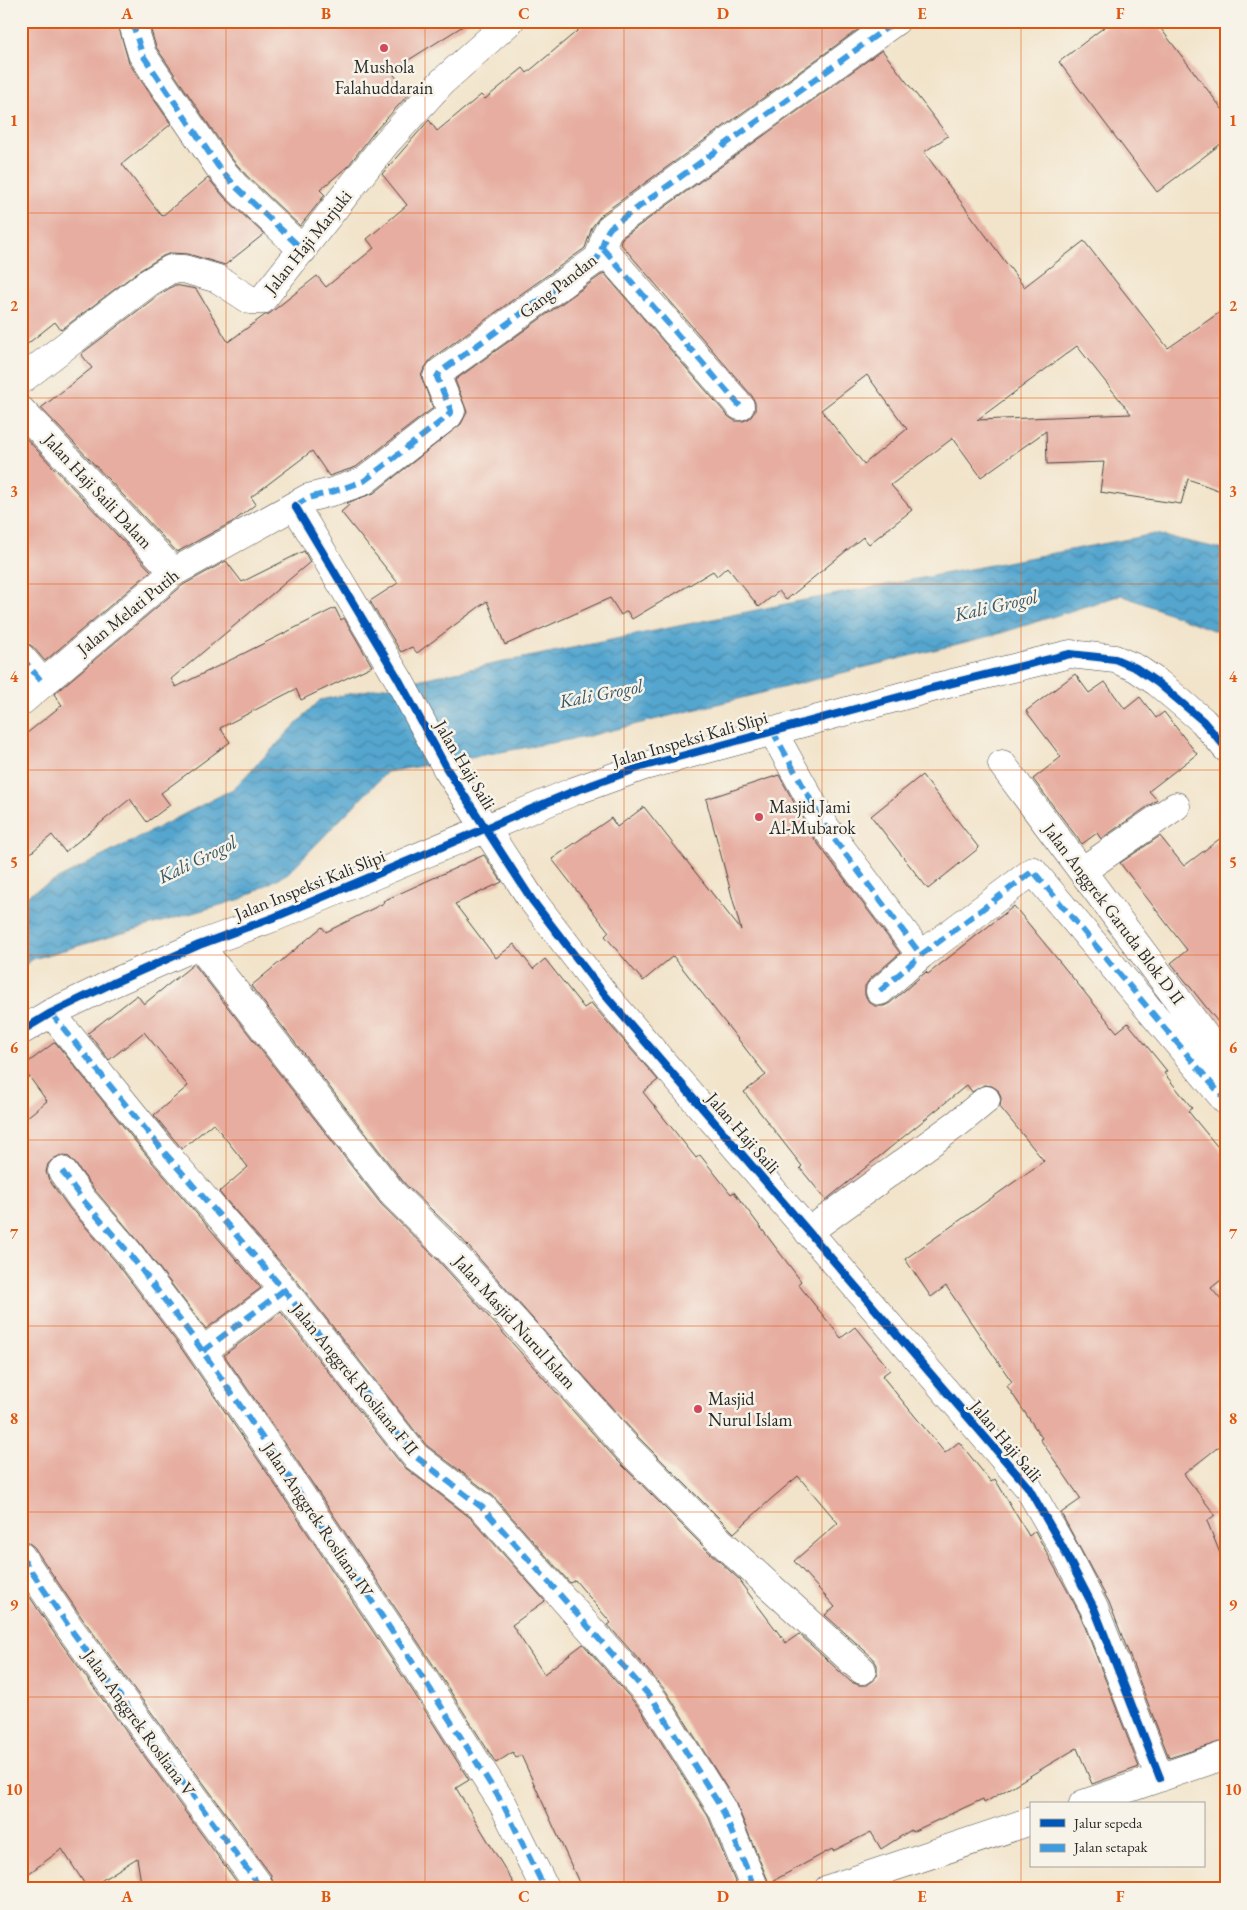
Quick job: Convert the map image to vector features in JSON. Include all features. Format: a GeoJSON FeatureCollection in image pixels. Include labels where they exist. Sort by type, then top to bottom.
{"type":"FeatureCollection","features":[{"type":"Feature","properties":{"kind":"street"},"geometry":{"type":"LineString","coordinates":[[132,21],[142,54],[218,166],[236,187],[303,250]]}},
{"type":"Feature","properties":{"kind":"street","name":"Jalan Haji Marjuki"},"geometry":{"type":"LineString","coordinates":[[21,380],[148,283],[171,269],[184,269],[218,279],[250,300],[262,300],[386,143],[442,82],[510,21]]}},
{"type":"Feature","properties":{"kind":"street","name":"Gang Pandan"},"geometry":{"type":"LineString","coordinates":[[295,506],[308,498],[335,491],[364,480],[448,416],[451,411],[437,377],[440,372],[597,259],[603,249],[605,234],[611,227],[896,21]]}},
{"type":"Feature","properties":{"kind":"street"},"geometry":{"type":"LineString","coordinates":[[603,249],[740,406]]}},
{"type":"Feature","properties":{"kind":"street","name":"Jalan Haji Saili Dalam"},"geometry":{"type":"LineString","coordinates":[[21,410],[174,572]]}},
{"type":"Feature","properties":{"kind":"street","name":"Jalan Melati Putih"},"geometry":{"type":"LineString","coordinates":[[21,702],[174,572],[295,506]]}},
{"type":"Feature","properties":{"kind":"street","name":"Jalan Haji Saili"},"geometry":{"type":"LineString","coordinates":[[295,506],[399,680],[442,759],[532,900],[605,995],[1028,1487],[1063,1548],[1094,1608],[1160,1778]]}},
{"type":"Feature","properties":{"kind":"street","name":"Jalan Inspeksi Kali Slipi"},"geometry":{"type":"LineString","coordinates":[[21,1031],[51,1013],[112,982],[199,945],[284,913],[572,792],[641,767],[772,730],[1070,654],[1115,659],[1136,668],[1158,683],[1203,721],[1226,748]]}},
{"type":"Feature","properties":{"kind":"street"},"geometry":{"type":"LineString","coordinates":[[21,658],[43,683]]}},
{"type":"Feature","properties":{"kind":"street"},"geometry":{"type":"LineString","coordinates":[[772,730],[826,828],[921,955]]}},
{"type":"Feature","properties":{"kind":"street","name":"Jalan Anggrek Garuda Blok D II"},"geometry":{"type":"LineString","coordinates":[[1002,764],[1226,1064]]}},
{"type":"Feature","properties":{"kind":"street"},"geometry":{"type":"LineString","coordinates":[[1082,871],[1176,806]]}},
{"type":"Feature","properties":{"kind":"street"},"geometry":{"type":"LineString","coordinates":[[880,991],[921,955],[1033,871],[1226,1101]]}},
{"type":"Feature","properties":{"kind":"street","name":"Jalan Masjid Nurul Islam"},"geometry":{"type":"LineString","coordinates":[[199,945],[393,1194],[448,1248],[627,1448],[719,1540],[862,1670]]}},
{"type":"Feature","properties":{"kind":"street","name":"Jalan Anggrek Rosliana F II"},"geometry":{"type":"LineString","coordinates":[[51,1013],[164,1152],[284,1290],[415,1456],[483,1508],[654,1701],[722,1809],[755,1889]]}},
{"type":"Feature","properties":{"kind":"street"},"geometry":{"type":"LineString","coordinates":[[808,1232],[958,1123],[986,1100]]}},
{"type":"Feature","properties":{"kind":"street","name":"Jalan Anggrek Rosliana IV"},"geometry":{"type":"LineString","coordinates":[[62,1171],[82,1199],[128,1252],[203,1352],[432,1692],[504,1804],[544,1889]]}},
{"type":"Feature","properties":{"kind":"street"},"geometry":{"type":"LineString","coordinates":[[203,1352],[284,1290]]}},
{"type":"Feature","properties":{"kind":"street","name":"Jalan Anggrek Rosliana V"},"geometry":{"type":"LineString","coordinates":[[21,1556],[70,1627],[258,1884],[259,1889]]}},
{"type":"Feature","properties":{"kind":"street"},"geometry":{"type":"LineString","coordinates":[[1089,1802],[1226,1755]]}},
{"type":"Feature","properties":{"kind":"street"},"geometry":{"type":"LineString","coordinates":[[828,1889],[1030,1821]]}},
{"type":"Feature","properties":{"kind":"water","name":"Kali Grogol"},"geometry":{"type":"Polygon","coordinates":[[[1155,534],[1226,550],[1226,635],[1121,595],[998,634],[585,737],[387,772],[288,873],[241,899],[33,959],[21,969],[21,898],[233,789],[320,700],[800,601],[1155,534]]]}},
{"type":"Feature","properties":{"kind":"building"},"geometry":{"type":"Polygon","coordinates":[[[21,21],[117,21],[129,63],[171,124],[122,164],[162,216],[208,178],[225,198],[264,234],[225,265],[188,254],[171,253],[163,256],[139,271],[61,330],[55,322],[21,349],[21,21]]]}},
{"type":"Feature","properties":{"kind":"building"},"geometry":{"type":"Polygon","coordinates":[[[148,21],[471,21],[391,71],[409,94],[374,132],[348,166],[320,190],[325,195],[300,226],[247,176],[232,159],[156,47],[148,21]]]}},
{"type":"Feature","properties":{"kind":"building"},"geometry":{"type":"Polygon","coordinates":[[[589,21],[860,21],[863,26],[602,214],[592,227],[585,248],[431,359],[421,376],[433,408],[356,467],[329,476],[312,451],[251,497],[256,504],[234,521],[177,552],[41,408],[92,368],[81,354],[157,296],[175,285],[196,289],[228,342],[269,314],[317,276],[326,287],[374,248],[367,239],[407,205],[382,174],[429,120],[437,131],[481,95],[485,99],[523,68],[527,73],[589,21]]]}},
{"type":"Feature","properties":{"kind":"building"},"geometry":{"type":"Polygon","coordinates":[[[1112,21],[1155,21],[1226,114],[1226,140],[1157,192],[1059,62],[1112,21]]]}},
{"type":"Feature","properties":{"kind":"building"},"geometry":{"type":"Polygon","coordinates":[[[882,50],[948,136],[924,152],[1024,287],[1084,241],[1168,348],[1226,308],[1226,493],[1188,479],[1181,504],[1100,492],[1104,462],[1047,464],[1046,431],[981,477],[953,438],[891,485],[912,510],[869,544],[863,537],[786,600],[779,591],[759,607],[727,567],[717,576],[713,571],[632,619],[627,611],[621,615],[610,598],[505,645],[487,601],[417,653],[412,647],[401,652],[370,601],[398,583],[341,512],[349,505],[347,503],[374,493],[461,424],[467,412],[455,380],[604,273],[728,416],[735,421],[743,421],[750,418],[755,411],[755,403],[752,396],[620,243],[622,238],[882,50]],[[1077,346],[977,420],[1131,414],[1077,346]],[[867,375],[821,410],[864,464],[907,429],[867,375]]]}},
{"type":"Feature","properties":{"kind":"building"},"geometry":{"type":"Polygon","coordinates":[[[21,433],[151,571],[45,661],[33,647],[21,642],[21,433]]]}},
{"type":"Feature","properties":{"kind":"building"},"geometry":{"type":"Polygon","coordinates":[[[304,551],[310,562],[171,679],[176,687],[335,608],[341,620],[344,618],[372,666],[301,700],[296,689],[220,728],[230,742],[161,793],[170,805],[147,822],[130,799],[65,852],[52,835],[21,861],[21,738],[62,705],[54,694],[183,585],[226,561],[242,582],[304,551]]]}},
{"type":"Feature","properties":{"kind":"building"},"geometry":{"type":"Polygon","coordinates":[[[1075,674],[1089,693],[1105,682],[1125,709],[1140,697],[1156,718],[1164,712],[1197,754],[1149,791],[1157,800],[1101,839],[1097,833],[1082,844],[1033,779],[1061,757],[1026,711],[1075,674]]]}},
{"type":"Feature","properties":{"kind":"building"},"geometry":{"type":"Polygon","coordinates":[[[779,775],[813,837],[900,953],[870,979],[865,986],[865,995],[869,1002],[875,1006],[884,1006],[890,1003],[926,972],[928,974],[1014,906],[1117,1032],[1128,1023],[1167,1071],[1164,1073],[1192,1108],[1188,1111],[1226,1157],[1226,1276],[1211,1288],[1226,1306],[1226,1441],[1184,1474],[1215,1515],[1207,1521],[1226,1568],[1226,1740],[1169,1758],[1109,1602],[1061,1513],[1081,1499],[1007,1386],[1012,1382],[946,1286],[931,1297],[905,1259],[1044,1161],[1000,1107],[1001,1098],[998,1090],[992,1086],[984,1085],[972,1092],[967,1085],[826,1200],[744,1092],[766,1075],[673,956],[643,981],[605,936],[609,932],[552,859],[611,818],[617,827],[644,807],[741,930],[706,799],[779,775]]]}},
{"type":"Feature","properties":{"kind":"building"},"geometry":{"type":"Polygon","coordinates":[[[922,775],[979,848],[928,889],[871,816],[922,775]]]}},
{"type":"Feature","properties":{"kind":"building"},"geometry":{"type":"Polygon","coordinates":[[[1226,834],[1226,1032],[1171,963],[1187,950],[1120,863],[1160,836],[1184,866],[1226,834]]]}},
{"type":"Feature","properties":{"kind":"building"},"geometry":{"type":"Polygon","coordinates":[[[484,855],[502,882],[455,904],[496,958],[514,944],[533,969],[545,959],[584,1008],[591,1003],[658,1080],[643,1092],[696,1158],[700,1155],[731,1194],[734,1192],[801,1281],[798,1284],[841,1338],[855,1327],[890,1370],[882,1376],[945,1453],[959,1442],[991,1482],[995,1479],[1029,1536],[1035,1531],[1080,1614],[1139,1767],[1092,1784],[1077,1748],[984,1803],[983,1799],[912,1832],[911,1830],[881,1849],[871,1832],[833,1851],[832,1849],[769,1883],[735,1801],[666,1691],[608,1625],[611,1623],[575,1580],[570,1583],[493,1496],[426,1445],[296,1280],[219,1192],[248,1167],[213,1123],[182,1149],[154,1115],[188,1086],[144,1032],[109,1060],[88,1033],[137,995],[144,1004],[194,964],[381,1204],[437,1259],[616,1459],[708,1551],[741,1581],[786,1643],[799,1634],[851,1682],[867,1685],[874,1680],[877,1674],[877,1665],[873,1658],[825,1615],[835,1607],[794,1561],[838,1523],[798,1476],[734,1533],[638,1437],[460,1237],[405,1184],[251,986],[322,927],[326,932],[384,903],[383,901],[484,855]]]}},
{"type":"Feature","properties":{"kind":"building"},"geometry":{"type":"Polygon","coordinates":[[[55,1042],[152,1162],[261,1288],[206,1329],[140,1243],[69,1157],[61,1155],[48,1164],[46,1172],[49,1180],[70,1209],[116,1262],[179,1345],[268,1474],[414,1693],[469,1780],[456,1788],[517,1889],[274,1889],[271,1875],[82,1618],[34,1547],[28,1542],[21,1541],[21,1122],[47,1101],[22,1067],[55,1042]]]}},
{"type":"Feature","properties":{"kind":"building"},"geometry":{"type":"Polygon","coordinates":[[[281,1312],[403,1466],[472,1519],[545,1601],[512,1625],[544,1674],[583,1644],[641,1710],[708,1816],[738,1889],[582,1889],[521,1755],[516,1758],[513,1752],[496,1763],[440,1675],[294,1456],[224,1355],[281,1312]]]}},
{"type":"Feature","properties":{"kind":"building"},"geometry":{"type":"Polygon","coordinates":[[[21,1584],[56,1636],[242,1889],[142,1889],[137,1858],[88,1889],[62,1849],[21,1879],[21,1584]]]}},
{"type":"Feature","properties":{"kind":"marked path"},"geometry":{"type":"LineString","coordinates":[[132,21],[142,54],[218,166],[236,187],[303,250]]}},
{"type":"Feature","properties":{"kind":"marked path"},"geometry":{"type":"LineString","coordinates":[[295,506],[308,498],[364,481],[448,416],[451,411],[437,377],[440,372],[597,259],[606,234],[611,227],[896,21]]}},
{"type":"Feature","properties":{"kind":"marked path"},"geometry":{"type":"LineString","coordinates":[[603,249],[740,406]]}},
{"type":"Feature","properties":{"kind":"marked path"},"geometry":{"type":"LineString","coordinates":[[21,657],[43,683]]}},
{"type":"Feature","properties":{"kind":"marked path"},"geometry":{"type":"LineString","coordinates":[[772,730],[826,828],[921,955]]}},
{"type":"Feature","properties":{"kind":"marked path"},"geometry":{"type":"LineString","coordinates":[[880,991],[921,955],[1033,871],[1226,1101]]}},
{"type":"Feature","properties":{"kind":"marked path"},"geometry":{"type":"LineString","coordinates":[[51,1013],[164,1152],[284,1290],[415,1456],[483,1508],[654,1701],[722,1809],[755,1889]]}},
{"type":"Feature","properties":{"kind":"marked path"},"geometry":{"type":"LineString","coordinates":[[62,1171],[82,1199],[128,1252],[192,1336],[281,1465],[427,1684],[503,1804],[545,1889]]}},
{"type":"Feature","properties":{"kind":"marked path"},"geometry":{"type":"LineString","coordinates":[[203,1351],[284,1290]]}},
{"type":"Feature","properties":{"kind":"marked path"},"geometry":{"type":"LineString","coordinates":[[21,1556],[69,1627],[258,1884],[259,1889]]}},
{"type":"Feature","properties":{"kind":"cycle path"},"geometry":{"type":"LineString","coordinates":[[295,506],[399,680],[447,769],[532,900],[605,995],[1028,1487],[1063,1548],[1094,1608],[1160,1778]]}},
{"type":"Feature","properties":{"kind":"cycle path"},"geometry":{"type":"LineString","coordinates":[[21,1031],[51,1013],[113,983],[199,945],[275,917],[572,792],[641,767],[932,688],[1070,654],[1115,659],[1136,668],[1158,683],[1203,721],[1226,748]]}},
{"type":"Feature","properties":{"kind":"place","name":"Mushola Falahuddarain"},"geometry":{"type":"Point","coordinates":[384,48]}},
{"type":"Feature","properties":{"kind":"place","name":"Masjid Jami Al-Mubarok"},"geometry":{"type":"Point","coordinates":[759,817]}},
{"type":"Feature","properties":{"kind":"place","name":"Masjid Nurul Islam"},"geometry":{"type":"Point","coordinates":[698,1409]}}]}
